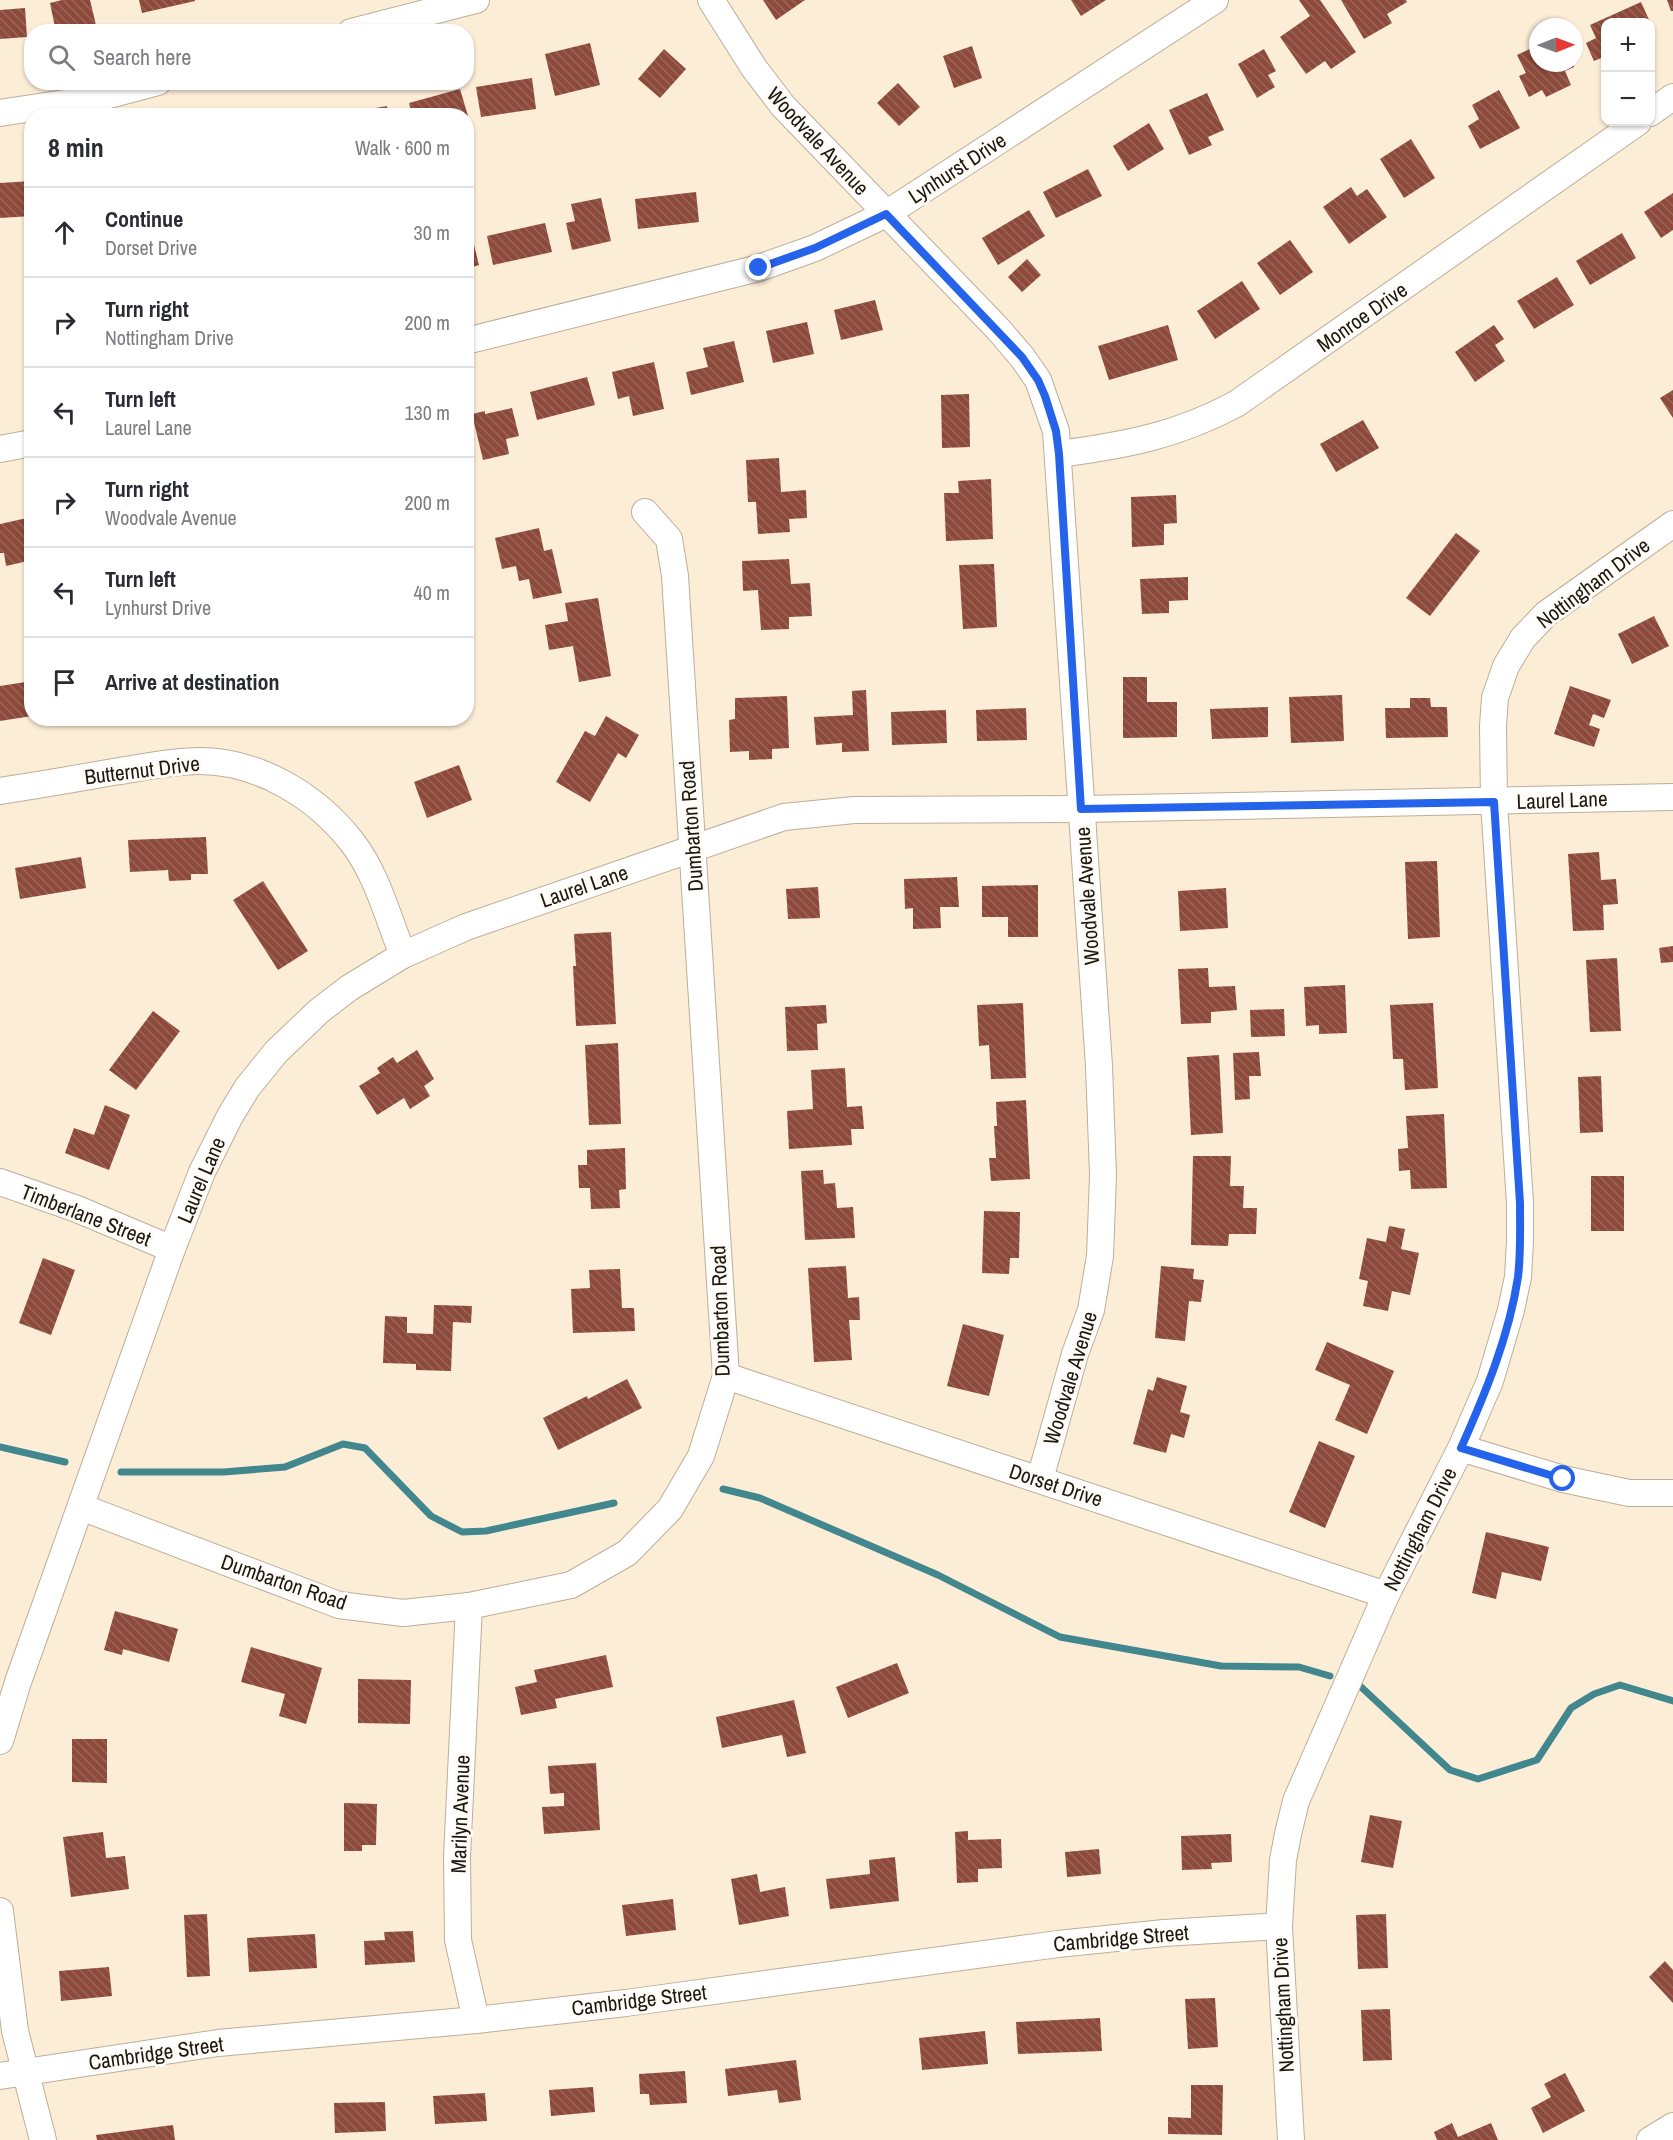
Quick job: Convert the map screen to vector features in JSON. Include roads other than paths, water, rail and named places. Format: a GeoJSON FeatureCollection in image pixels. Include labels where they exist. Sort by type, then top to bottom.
{"type":"FeatureCollection","features":[{"type":"Feature","properties":{"kind":"street"},"geometry":{"type":"LineString","coordinates":[[382,24],[476,0]]}},
{"type":"Feature","properties":{"kind":"street","name":"Woodvale Avenue"},"geometry":{"type":"LineString","coordinates":[[711,0],[754,68],[783,106],[1022,357],[1038,380],[1056,431],[1099,1066],[1103,1175],[1100,1256],[1091,1310],[1075,1354],[1040,1479]]}},
{"type":"Feature","properties":{"kind":"street","name":"Lynhurst Drive"},"geometry":{"type":"LineString","coordinates":[[474,339],[759,268],[815,248],[886,214],[1215,0]]}},
{"type":"Feature","properties":{"kind":"street"},"geometry":{"type":"LineString","coordinates":[[33,108],[98,98],[128,90]]}},
{"type":"Feature","properties":{"kind":"street"},"geometry":{"type":"LineString","coordinates":[[1655,110],[1673,97]]}},
{"type":"Feature","properties":{"kind":"street"},"geometry":{"type":"LineString","coordinates":[[0,113],[24,109]]}},
{"type":"Feature","properties":{"kind":"street","name":"Monroe Drive"},"geometry":{"type":"LineString","coordinates":[[1059,454],[1150,439],[1215,416],[1236,404],[1632,126]]}},
{"type":"Feature","properties":{"kind":"street"},"geometry":{"type":"LineString","coordinates":[[0,449],[24,444]]}},
{"type":"Feature","properties":{"kind":"street","name":"Dumbarton Road"},"geometry":{"type":"LineString","coordinates":[[81,1507],[339,1605],[403,1613],[469,1606],[571,1585],[627,1553],[670,1509],[701,1455],[726,1376],[675,576],[669,539],[645,512]]}},
{"type":"Feature","properties":{"kind":"street","name":"Nottingham Drive"},"geometry":{"type":"LineString","coordinates":[[1291,2140],[1279,1926],[1283,1860],[1296,1801],[1386,1595],[1461,1448],[1490,1381],[1511,1310],[1518,1277],[1520,1203],[1494,802],[1495,698],[1506,666],[1523,638],[1546,614],[1673,524]]}},
{"type":"Feature","properties":{"kind":"street","name":"Butternut Drive"},"geometry":{"type":"LineString","coordinates":[[0,791],[159,765],[198,761],[232,765],[259,774],[288,786],[306,798],[353,843],[374,880],[403,955]]}},
{"type":"Feature","properties":{"kind":"street","name":"Laurel Lane"},"geometry":{"type":"LineString","coordinates":[[0,1742],[18,1682],[172,1249],[202,1172],[230,1116],[247,1088],[276,1052],[319,1011],[357,982],[403,955],[466,927],[784,817],[854,810],[1081,809],[1673,797]]}},
{"type":"Feature","properties":{"kind":"street","name":"Timberlane Street"},"geometry":{"type":"LineString","coordinates":[[0,1182],[77,1209],[172,1249]]}},
{"type":"Feature","properties":{"kind":"street","name":"Dorset Drive"},"geometry":{"type":"LineString","coordinates":[[726,1376],[1386,1595]]}},
{"type":"Feature","properties":{"kind":"street"},"geometry":{"type":"LineString","coordinates":[[1461,1448],[1563,1479],[1618,1491],[1673,1493]]}},
{"type":"Feature","properties":{"kind":"street","name":"Marilyn Avenue"},"geometry":{"type":"LineString","coordinates":[[469,1606],[458,1857],[458,1940],[476,2020]]}},
{"type":"Feature","properties":{"kind":"street"},"geometry":{"type":"LineString","coordinates":[[0,1911],[15,2031],[43,2140]]}},
{"type":"Feature","properties":{"kind":"street","name":"Cambridge Street"},"geometry":{"type":"LineString","coordinates":[[0,2076],[218,2043],[476,2020],[626,2003],[1058,1944],[1164,1933],[1279,1926]]}},
{"type":"Feature","properties":{"kind":"street"},"geometry":{"type":"LineString","coordinates":[[1650,2140],[1673,2126]]}},
{"type":"Feature","properties":{"kind":"waterway"},"geometry":{"type":"LineString","coordinates":[[121,1472],[224,1472],[285,1467],[343,1444],[365,1448],[431,1516],[462,1532],[486,1531],[614,1503]]}},
{"type":"Feature","properties":{"kind":"waterway"},"geometry":{"type":"LineString","coordinates":[[0,1447],[65,1462]]}},
{"type":"Feature","properties":{"kind":"waterway"},"geometry":{"type":"LineString","coordinates":[[723,1489],[760,1498],[938,1575],[1060,1637],[1221,1666],[1299,1667],[1330,1676]]}},
{"type":"Feature","properties":{"kind":"waterway"},"geometry":{"type":"LineString","coordinates":[[1359,1685],[1450,1770],[1478,1779],[1537,1760],[1571,1708],[1594,1694],[1620,1685],[1673,1701]]}}]}
